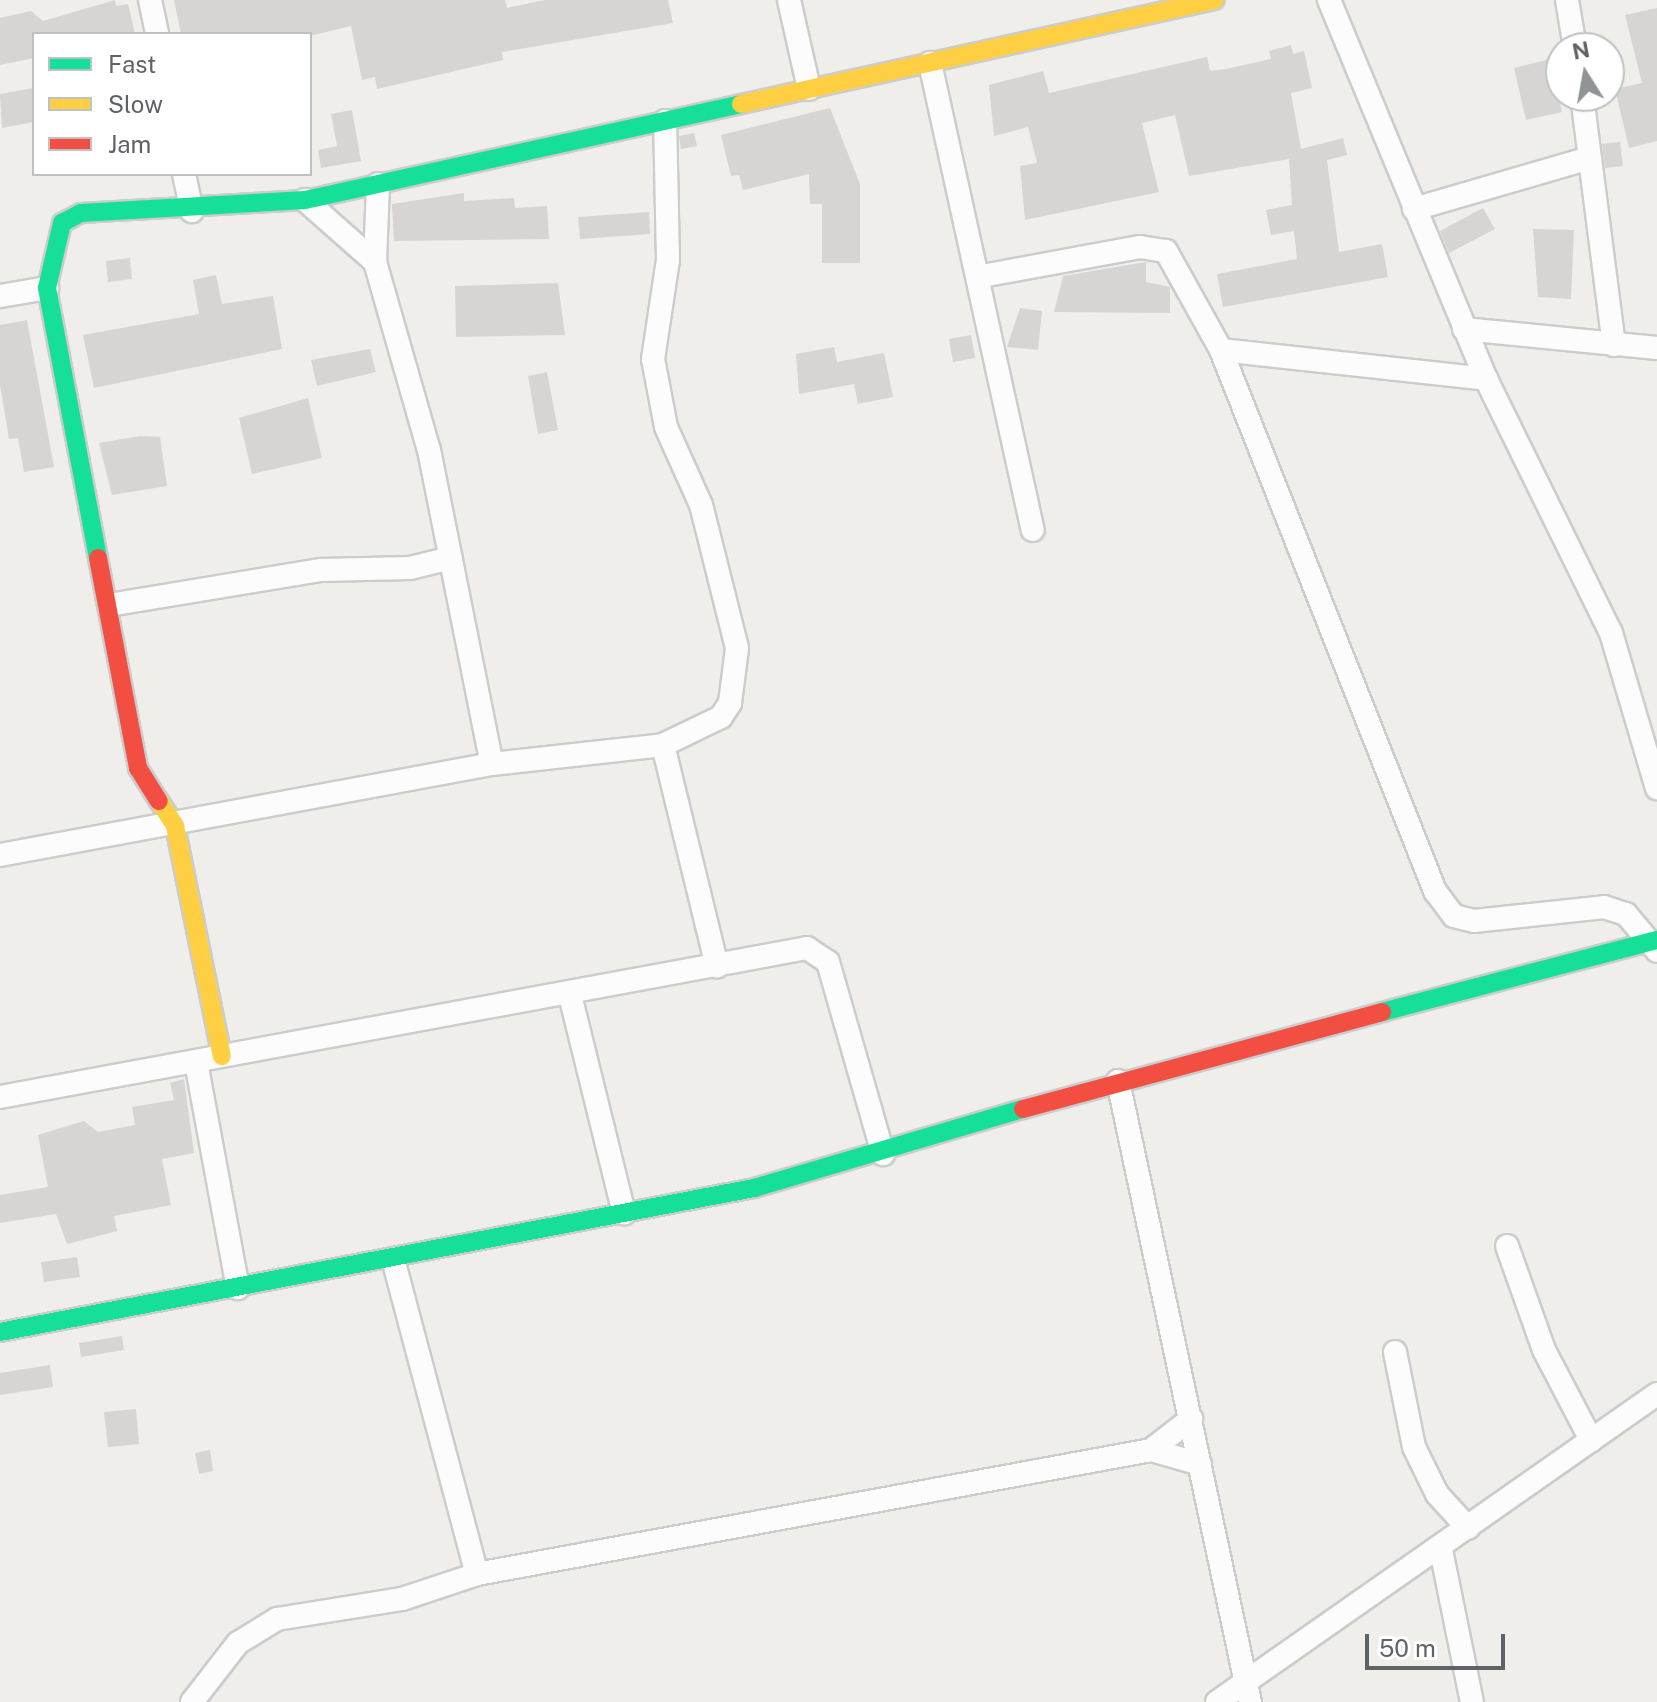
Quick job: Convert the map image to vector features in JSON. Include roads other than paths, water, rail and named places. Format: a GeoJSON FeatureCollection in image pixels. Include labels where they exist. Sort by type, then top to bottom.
{"type":"FeatureCollection","features":[{"type":"Feature","properties":{"kind":"street"},"geometry":{"type":"LineString","coordinates":[[150,0],[157,32]]}},
{"type":"Feature","properties":{"kind":"street"},"geometry":{"type":"LineString","coordinates":[[789,0],[809,89]]}},
{"type":"Feature","properties":{"kind":"street"},"geometry":{"type":"LineString","coordinates":[[222,1056],[175,826],[138,768],[47,288],[51,245],[62,223],[81,213],[192,211],[305,200],[1215,0]]}},
{"type":"Feature","properties":{"kind":"street"},"geometry":{"type":"LineString","coordinates":[[1567,0],[1572,32]]}},
{"type":"Feature","properties":{"kind":"street"},"geometry":{"type":"LineString","coordinates":[[1323,2],[1486,379],[1611,633],[1652,747],[1657,788]]}},
{"type":"Feature","properties":{"kind":"street"},"geometry":{"type":"LineString","coordinates":[[930,63],[982,276],[1033,530]]}},
{"type":"Feature","properties":{"kind":"street"},"geometry":{"type":"LineString","coordinates":[[1584,112],[1614,345]]}},
{"type":"Feature","properties":{"kind":"street"},"geometry":{"type":"LineString","coordinates":[[0,855],[175,826],[492,764],[663,745],[721,717],[730,703],[737,648],[701,505],[666,427],[653,359],[668,260],[665,121]]}},
{"type":"Feature","properties":{"kind":"street"},"geometry":{"type":"LineString","coordinates":[[1414,209],[1590,158]]}},
{"type":"Feature","properties":{"kind":"street"},"geometry":{"type":"LineString","coordinates":[[184,176],[192,211]]}},
{"type":"Feature","properties":{"kind":"street"},"geometry":{"type":"LineString","coordinates":[[378,184],[375,262],[408,362],[492,764]]}},
{"type":"Feature","properties":{"kind":"street"},"geometry":{"type":"LineString","coordinates":[[305,200],[375,262]]}},
{"type":"Feature","properties":{"kind":"street"},"geometry":{"type":"LineString","coordinates":[[982,276],[1140,247],[1166,251],[1221,350],[1435,891],[1454,916],[1474,921],[1604,907],[1626,914],[1656,944]]}},
{"type":"Feature","properties":{"kind":"street"},"geometry":{"type":"LineString","coordinates":[[0,296],[47,288]]}},
{"type":"Feature","properties":{"kind":"street"},"geometry":{"type":"LineString","coordinates":[[1464,329],[1657,348]]}},
{"type":"Feature","properties":{"kind":"street"},"geometry":{"type":"LineString","coordinates":[[1221,350],[1486,379]]}},
{"type":"Feature","properties":{"kind":"street"},"geometry":{"type":"LineString","coordinates":[[109,605],[451,558]]}},
{"type":"Feature","properties":{"kind":"street"},"geometry":{"type":"LineString","coordinates":[[663,745],[717,966]]}},
{"type":"Feature","properties":{"kind":"street"},"geometry":{"type":"LineString","coordinates":[[0,1332],[624,1213],[883,1154],[1118,1081],[1656,944]]}},
{"type":"Feature","properties":{"kind":"street"},"geometry":{"type":"LineString","coordinates":[[0,1097],[717,966],[819,951],[883,1154]]}},
{"type":"Feature","properties":{"kind":"street"},"geometry":{"type":"LineString","coordinates":[[570,995],[624,1213]]}},
{"type":"Feature","properties":{"kind":"street"},"geometry":{"type":"LineString","coordinates":[[196,1062],[238,1288]]}},
{"type":"Feature","properties":{"kind":"street"},"geometry":{"type":"LineString","coordinates":[[1118,1081],[1248,1692]]}},
{"type":"Feature","properties":{"kind":"street"},"geometry":{"type":"LineString","coordinates":[[1507,1246],[1544,1350],[1591,1440]]}},
{"type":"Feature","properties":{"kind":"street"},"geometry":{"type":"LineString","coordinates":[[393,1259],[477,1574]]}},
{"type":"Feature","properties":{"kind":"street"},"geometry":{"type":"LineString","coordinates":[[1395,1352],[1414,1447],[1437,1494],[1468,1528]]}},
{"type":"Feature","properties":{"kind":"street"},"geometry":{"type":"LineString","coordinates":[[1217,1702],[1248,1692],[1468,1528],[1657,1394]]}},
{"type":"Feature","properties":{"kind":"street"},"geometry":{"type":"LineString","coordinates":[[1151,1450],[1191,1419]]}},
{"type":"Feature","properties":{"kind":"street"},"geometry":{"type":"LineString","coordinates":[[192,1702],[238,1643],[277,1619],[402,1599],[477,1574],[1151,1450],[1200,1464]]}},
{"type":"Feature","properties":{"kind":"street"},"geometry":{"type":"LineString","coordinates":[[1441,1550],[1472,1702]]}}]}
